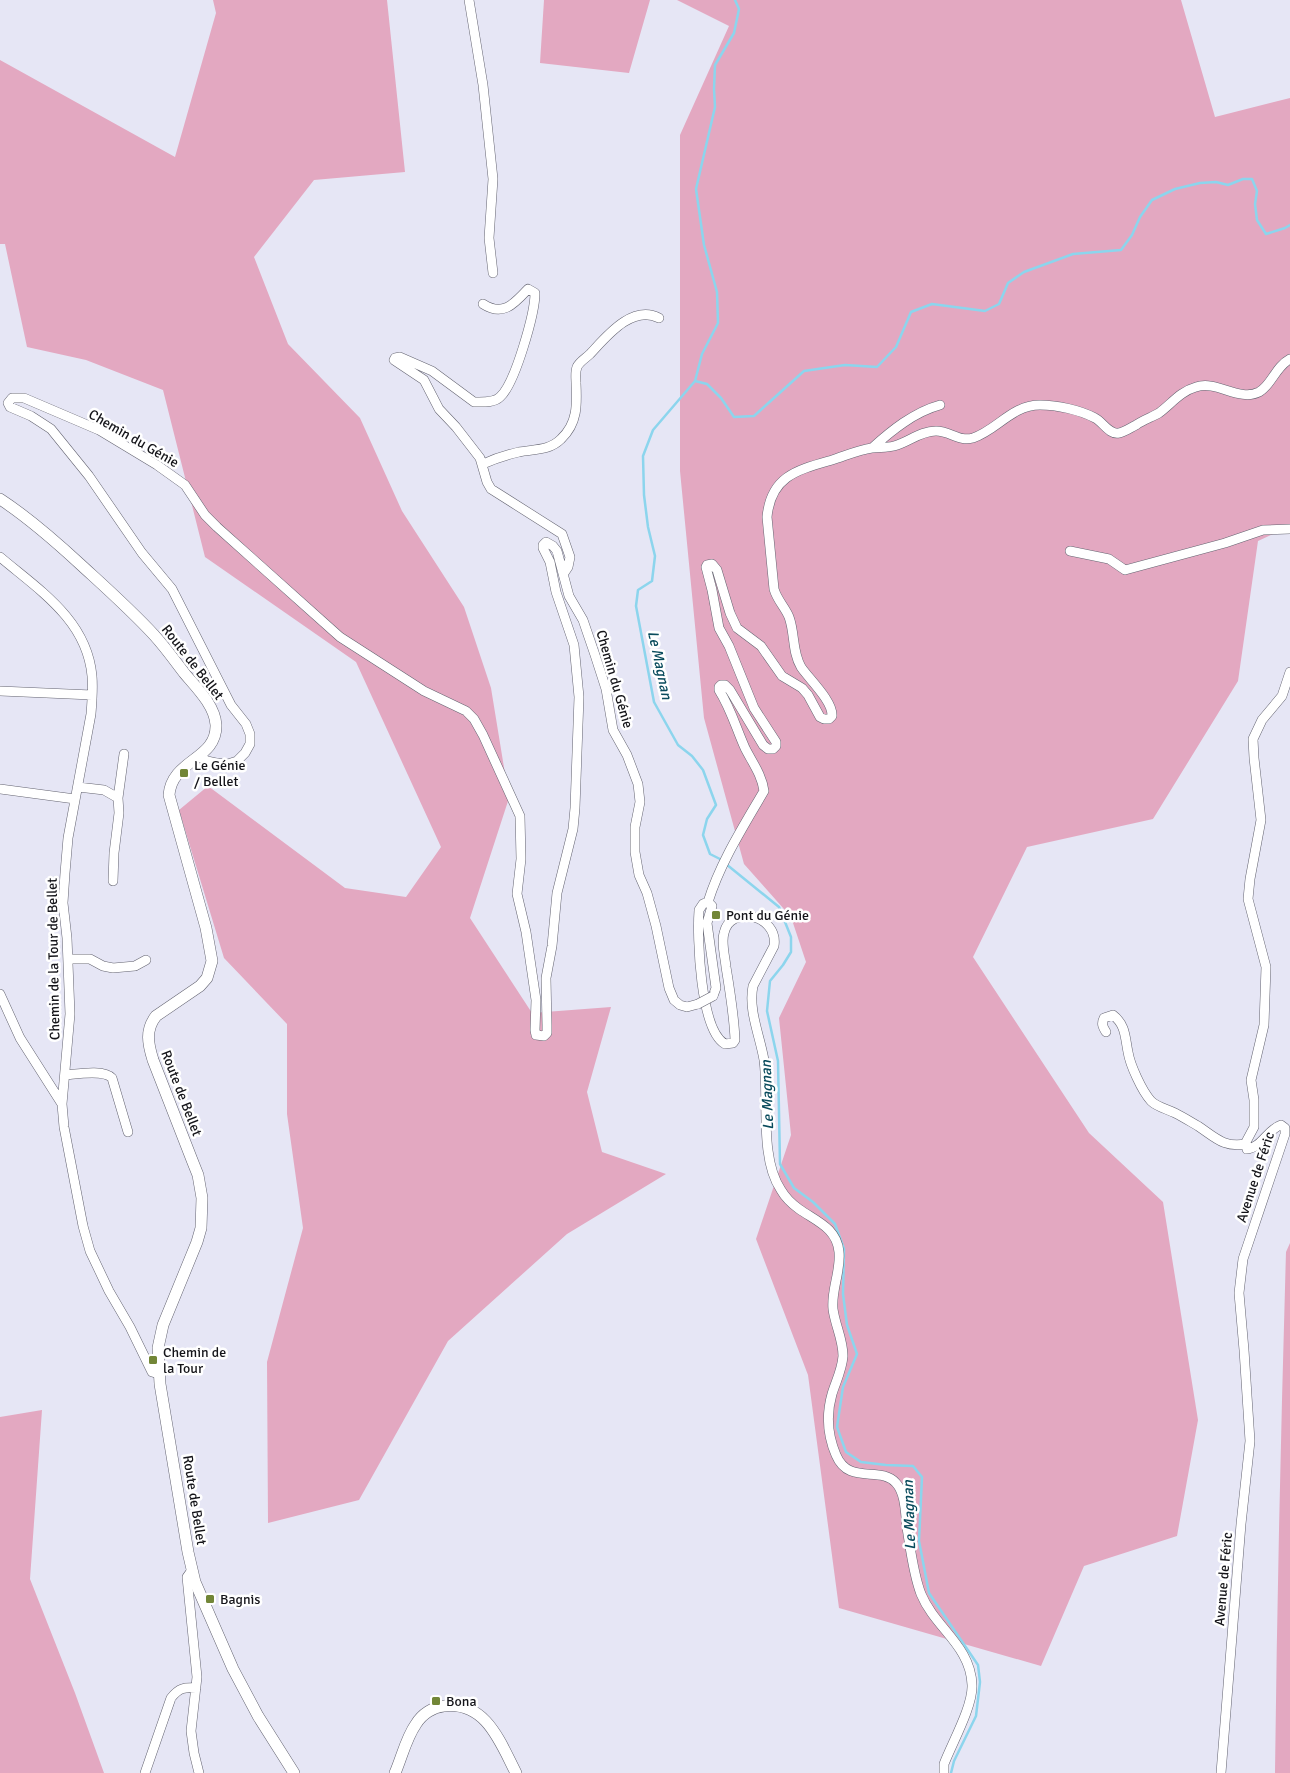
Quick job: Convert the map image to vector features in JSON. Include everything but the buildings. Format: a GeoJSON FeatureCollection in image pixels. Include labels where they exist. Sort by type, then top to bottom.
{"type":"FeatureCollection","features":[{"type":"Feature","properties":{"kind":"main road","name":"Route de Bellet"},"geometry":{"type":"LineString","coordinates":[[0,499],[41,528],[155,636],[205,698],[214,715],[216,725],[210,744],[200,757],[188,764],[175,776],[170,787],[170,795],[212,954],[211,970],[200,986],[156,1016],[147,1034],[152,1060],[198,1175],[202,1198],[201,1228],[197,1242],[163,1325],[159,1340],[159,1374],[192,1570],[233,1669],[258,1716],[294,1773]]}},
{"type":"Feature","properties":{"kind":"main road"},"geometry":{"type":"LineString","coordinates":[[395,1773],[417,1722],[434,1708],[454,1705],[467,1707],[483,1718],[495,1735],[516,1773]]}},
{"type":"Feature","properties":{"kind":"street"},"geometry":{"type":"LineString","coordinates":[[469,0],[483,85],[493,179],[489,238],[493,273]]}},
{"type":"Feature","properties":{"kind":"street"},"geometry":{"type":"LineString","coordinates":[[483,304],[492,310],[503,310],[528,289],[535,293],[535,301],[524,345],[510,381],[500,397],[494,401],[474,402],[432,371],[400,357],[394,360],[424,380],[439,409],[475,451],[491,489],[562,534],[570,557],[568,567],[564,573]]}},
{"type":"Feature","properties":{"kind":"street"},"geometry":{"type":"LineString","coordinates":[[482,464],[512,454],[538,450],[557,443],[570,430],[575,418],[577,407],[576,373],[579,364],[616,326],[638,316],[654,316],[659,318]]}},
{"type":"Feature","properties":{"kind":"street","name":"Chemin du Génie"},"geometry":{"type":"LineString","coordinates":[[200,757],[207,761],[228,764],[237,760],[245,753],[250,744],[249,729],[231,705],[172,589],[142,553],[89,476],[51,428],[31,416],[10,407],[8,403],[12,398],[24,398],[100,430],[186,485],[205,515],[217,527],[340,637],[416,686],[466,711],[474,719],[520,816],[521,859],[518,894],[526,932],[536,1000],[535,1030],[536,1035],[544,1036],[547,1033],[546,978],[552,946],[557,893],[573,829],[579,697],[574,645],[556,592],[550,562],[543,548],[546,542],[557,551],[569,596],[583,620],[606,689],[613,730],[628,755],[638,784],[640,802],[635,827],[635,852],[639,875],[656,926],[669,988],[674,1000],[680,1005],[687,1007],[698,1004],[713,996],[716,988],[707,923],[712,906],[708,902],[731,849],[764,791],[763,781],[744,746],[734,718],[719,690],[721,685],[730,690],[762,745],[768,749],[773,749],[776,746],[776,742],[754,708],[729,646],[719,628],[706,567],[710,564],[714,565],[737,628],[761,646],[782,676],[802,688],[820,717],[829,719],[832,716],[824,696],[798,660],[788,616],[776,595],[767,517],[768,506],[782,481],[791,474],[803,469],[871,448],[892,447],[903,444],[919,434],[927,432],[938,431],[961,439],[979,436],[1014,412],[1028,406],[1041,405],[1078,412],[1094,418],[1110,432],[1121,433],[1158,414],[1174,399],[1197,386],[1209,385],[1246,394],[1258,392],[1265,387],[1279,367],[1290,360]]}},
{"type":"Feature","properties":{"kind":"street"},"geometry":{"type":"LineString","coordinates":[[871,448],[884,436],[916,414],[940,405]]}},
{"type":"Feature","properties":{"kind":"street"},"geometry":{"type":"LineString","coordinates":[[1070,551],[1109,559],[1125,570],[1225,543],[1263,530],[1290,529]]}},
{"type":"Feature","properties":{"kind":"street","name":"Chemin de la Tour de Bellet"},"geometry":{"type":"LineString","coordinates":[[0,557],[65,613],[78,630],[91,667],[91,714],[68,838],[63,903],[68,958],[70,1014],[62,1104],[64,1127],[71,1169],[90,1251],[152,1372],[159,1374]]}},
{"type":"Feature","properties":{"kind":"street","name":"Avenue de Féric"},"geometry":{"type":"LineString","coordinates":[[1222,1773],[1241,1524],[1250,1441],[1239,1293],[1243,1259],[1285,1134],[1285,1128],[1281,1125],[1275,1126],[1252,1148],[1247,1149],[1246,1142],[1254,1127],[1254,1100],[1251,1080],[1264,1025],[1266,966],[1248,899],[1261,820],[1253,740],[1262,720],[1282,696],[1290,672]]}},
{"type":"Feature","properties":{"kind":"street"},"geometry":{"type":"LineString","coordinates":[[0,691],[92,695]]}},
{"type":"Feature","properties":{"kind":"street"},"geometry":{"type":"LineString","coordinates":[[114,881],[114,853],[119,813],[118,798],[124,754]]}},
{"type":"Feature","properties":{"kind":"street"},"geometry":{"type":"LineString","coordinates":[[78,787],[104,790],[118,798]]}},
{"type":"Feature","properties":{"kind":"street"},"geometry":{"type":"LineString","coordinates":[[0,789],[75,800]]}},
{"type":"Feature","properties":{"kind":"street"},"geometry":{"type":"LineString","coordinates":[[708,902],[703,904],[699,910],[700,967],[709,1018],[717,1037],[725,1044],[733,1043],[735,1040],[733,1009],[724,948],[724,931],[730,922],[738,918],[752,917],[766,923],[770,927],[775,939],[774,946],[753,986],[752,993],[753,1008],[764,1062],[769,1157],[773,1176],[780,1189],[798,1208],[821,1222],[832,1232],[840,1253],[833,1292],[833,1309],[842,1340],[843,1355],[842,1368],[832,1395],[828,1416],[829,1433],[837,1458],[854,1473],[888,1477],[900,1489],[921,1594],[928,1607],[967,1659],[971,1673],[973,1688],[969,1707],[944,1764],[944,1773]]}},
{"type":"Feature","properties":{"kind":"street"},"geometry":{"type":"LineString","coordinates":[[68,958],[85,958],[113,968],[135,966],[146,960]]}},
{"type":"Feature","properties":{"kind":"street"},"geometry":{"type":"LineString","coordinates":[[0,994],[20,1038],[62,1104]]}},
{"type":"Feature","properties":{"kind":"street"},"geometry":{"type":"LineString","coordinates":[[1106,1032],[1102,1021],[1104,1018],[1113,1015],[1119,1020],[1126,1036],[1128,1053],[1143,1090],[1155,1104],[1185,1118],[1227,1145],[1237,1146],[1246,1144]]}},
{"type":"Feature","properties":{"kind":"street"},"geometry":{"type":"LineString","coordinates":[[65,1075],[102,1073],[110,1075],[128,1132]]}},
{"type":"Feature","properties":{"kind":"street"},"geometry":{"type":"LineString","coordinates":[[192,1570],[187,1577],[197,1677],[191,1730],[199,1773]]}},
{"type":"Feature","properties":{"kind":"street"},"geometry":{"type":"LineString","coordinates":[[145,1773],[171,1698],[178,1690],[186,1687],[196,1688]]}},
{"type":"Feature","properties":{"kind":"shaded area"},"geometry":{"type":"Polygon","coordinates":[[[213,0],[387,0],[405,172],[314,180],[254,257],[288,344],[360,418],[402,511],[464,607],[491,688],[509,798],[470,918],[532,1013],[611,1007],[587,1092],[602,1152],[666,1174],[567,1234],[448,1341],[359,1500],[268,1523],[267,1362],[303,1228],[287,1114],[287,1024],[224,958],[179,810],[208,786],[345,888],[406,897],[441,847],[356,662],[205,557],[163,390],[86,360],[27,347],[5,244],[0,244],[0,60],[175,157],[216,13],[213,0]]]}},
{"type":"Feature","properties":{"kind":"shaded area"},"geometry":{"type":"Polygon","coordinates":[[[544,0],[650,0],[629,73],[540,63],[544,0]]]}},
{"type":"Feature","properties":{"kind":"shaded area"},"geometry":{"type":"Polygon","coordinates":[[[677,0],[1181,0],[1215,117],[1290,98],[1290,526],[1258,541],[1238,681],[1153,819],[1027,847],[973,957],[1089,1133],[1163,1202],[1198,1420],[1177,1536],[1084,1566],[1041,1666],[839,1608],[808,1375],[756,1239],[791,1135],[779,1018],[806,962],[791,917],[744,864],[704,718],[680,471],[680,135],[729,26],[677,0]]]}},
{"type":"Feature","properties":{"kind":"shaded area"},"geometry":{"type":"Polygon","coordinates":[[[1290,1243],[1290,1773],[1275,1773],[1279,1512],[1286,1252],[1290,1243]]]}},
{"type":"Feature","properties":{"kind":"shaded area"},"geometry":{"type":"Polygon","coordinates":[[[42,1410],[30,1579],[104,1773],[0,1773],[0,1417],[42,1410]]]}},
{"type":"Feature","properties":{"kind":"waterway"},"geometry":{"type":"LineString","coordinates":[[695,381],[702,354],[718,323],[717,292],[704,245],[696,189],[715,107],[715,65],[734,33],[739,9],[735,0]]}},
{"type":"Feature","properties":{"kind":"waterway","name":"Le Magnan"},"geometry":{"type":"LineString","coordinates":[[722,860],[710,854],[703,835],[707,819],[716,805],[703,770],[692,756],[678,745],[654,702],[636,606],[638,590],[652,581],[655,556],[648,527],[644,495],[643,456],[653,430],[695,381],[707,384],[721,398],[734,417],[754,416],[804,371],[845,365],[877,367],[896,347],[911,312],[932,304],[985,311],[999,304],[1008,283],[1024,272],[1073,254],[1121,250],[1152,200],[1175,189],[1200,183],[1216,182],[1228,185],[1243,179],[1252,179],[1257,191],[1255,204],[1257,220],[1266,234],[1290,225]]}},
{"type":"Feature","properties":{"kind":"waterway","name":"Le Magnan"},"geometry":{"type":"LineString","coordinates":[[726,864],[779,907],[791,937],[791,952],[770,981],[767,1011],[778,1061],[780,1164],[794,1188],[813,1202],[835,1224],[844,1249],[843,1294],[847,1325],[857,1354],[843,1387],[837,1427],[846,1452],[861,1462],[913,1466],[922,1477],[919,1541],[929,1593],[978,1665],[980,1682],[976,1716],[954,1761],[951,1773]]}},
{"type":"Feature","properties":{"kind":"place","name":"Le Génie / Bellet"},"geometry":{"type":"Point","coordinates":[184,773]}},
{"type":"Feature","properties":{"kind":"place","name":"Pont du Génie"},"geometry":{"type":"Point","coordinates":[716,915]}},
{"type":"Feature","properties":{"kind":"place","name":"Chemin de la Tour"},"geometry":{"type":"Point","coordinates":[153,1360]}},
{"type":"Feature","properties":{"kind":"place","name":"Bagnis"},"geometry":{"type":"Point","coordinates":[210,1599]}},
{"type":"Feature","properties":{"kind":"place","name":"Bona"},"geometry":{"type":"Point","coordinates":[436,1701]}}]}
